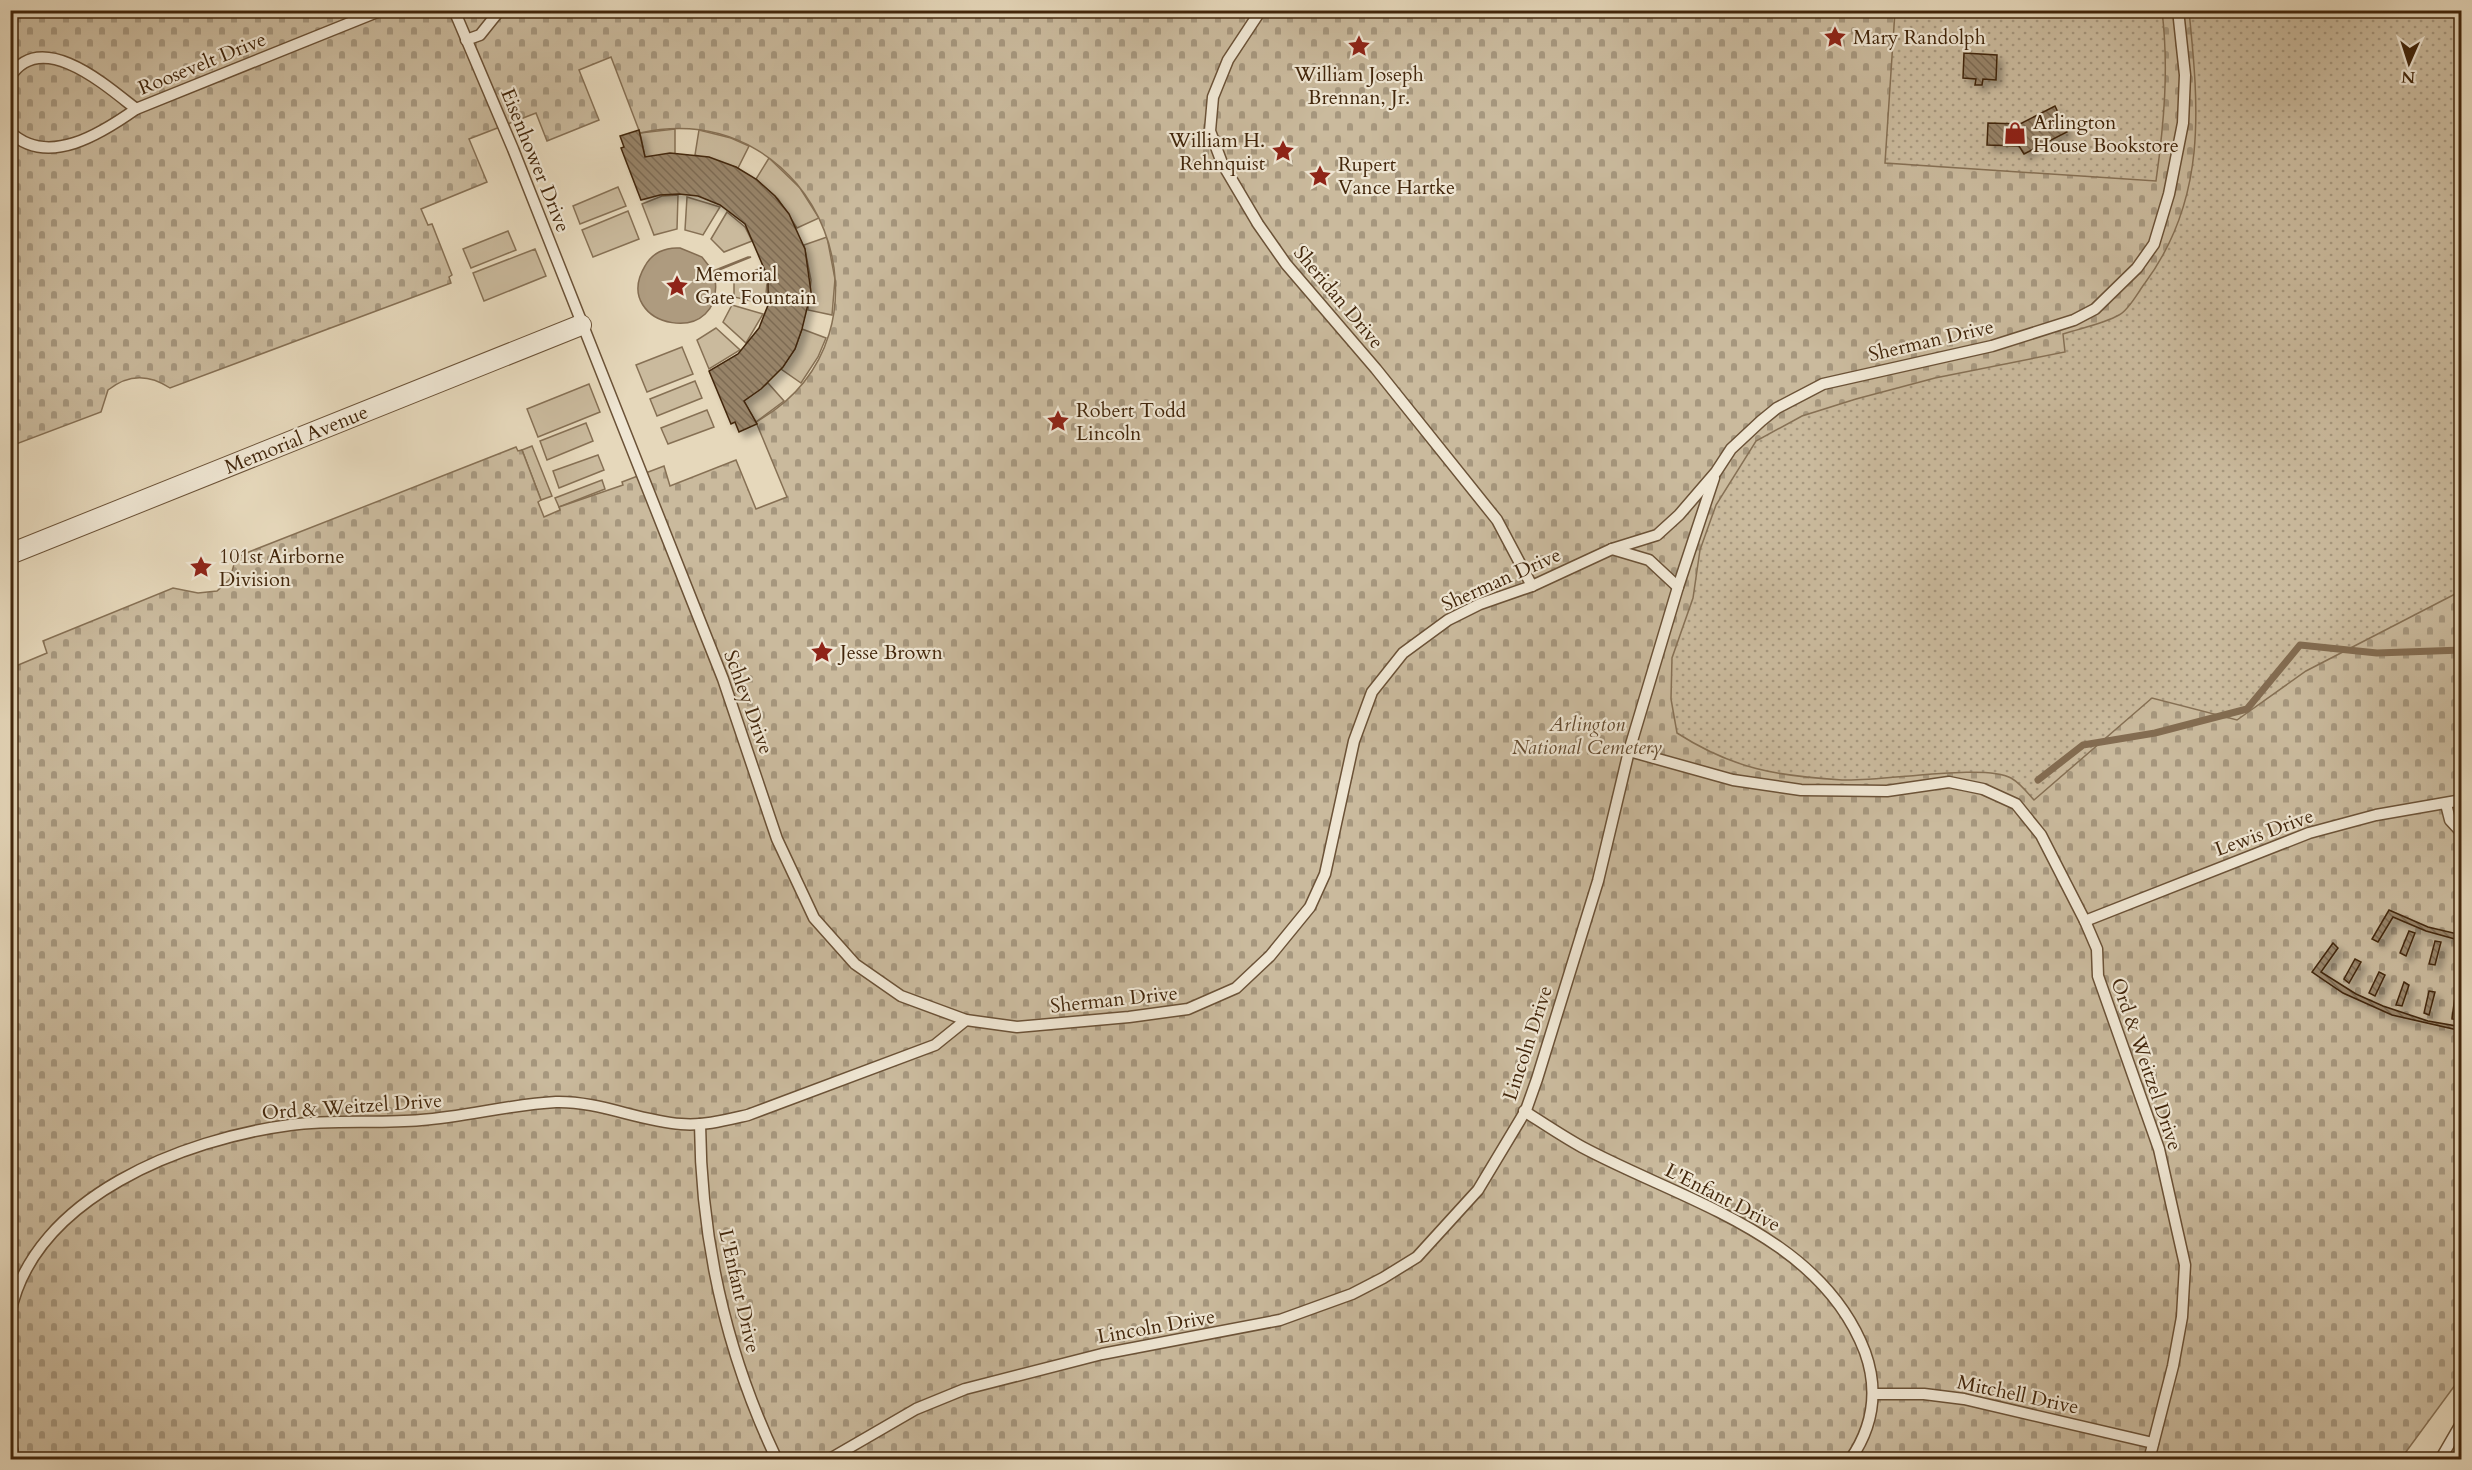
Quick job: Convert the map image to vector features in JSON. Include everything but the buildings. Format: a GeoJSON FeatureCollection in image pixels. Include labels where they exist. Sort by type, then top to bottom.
{"type":"FeatureCollection","features":[{"type":"Feature","properties":{"kind":"street","name":"Memorial Avenue"},"geometry":{"type":"LineString","coordinates":[[10,554],[581,325]]}},
{"type":"Feature","properties":{"kind":"lane","name":"Roosevelt Drive"},"geometry":{"type":"LineString","coordinates":[[10,132],[36,147],[63,146],[106,130],[136,109],[382,10]]}},
{"type":"Feature","properties":{"kind":"lane","name":"Eisenhower Drive"},"geometry":{"type":"LineString","coordinates":[[454,10],[513,149],[581,325]]}},
{"type":"Feature","properties":{"kind":"lane"},"geometry":{"type":"LineString","coordinates":[[466,40],[480,35],[500,10]]}},
{"type":"Feature","properties":{"kind":"lane","name":"Sheridan Drive"},"geometry":{"type":"LineString","coordinates":[[1261,10],[1228,60],[1213,97],[1210,131],[1222,164],[1258,224],[1286,264],[1376,369],[1497,520],[1532,586]]}},
{"type":"Feature","properties":{"kind":"lane","name":"Sherman Drive"},"geometry":{"type":"LineString","coordinates":[[966,1020],[1017,1027],[1129,1017],[1188,1009],[1236,988],[1293,931],[1310,907],[1325,874],[1354,741],[1372,692],[1403,653],[1448,620],[1480,604],[1532,586],[1612,549],[1658,535],[1679,515],[1716,472],[1731,449],[1761,421],[1777,408],[1823,384],[1992,346],[2074,320],[2095,309],[2137,268],[2154,244],[2169,194],[2183,123],[2185,75],[2178,10]]}},
{"type":"Feature","properties":{"kind":"lane"},"geometry":{"type":"LineString","coordinates":[[10,14],[18,11]]}},
{"type":"Feature","properties":{"kind":"lane","name":"Roosevelt Drive"},"geometry":{"type":"LineString","coordinates":[[10,77],[27,62],[37,58],[66,61],[101,82],[136,109]]}},
{"type":"Feature","properties":{"kind":"lane","name":"Schley Drive"},"geometry":{"type":"LineString","coordinates":[[581,325],[723,679],[777,839],[814,918],[855,964],[901,996],[966,1020]]}},
{"type":"Feature","properties":{"kind":"lane","name":"Lincoln Drive"},"geometry":{"type":"LineString","coordinates":[[828,1460],[916,1409],[965,1389],[1102,1354],[1280,1320],[1352,1294],[1417,1257],[1479,1190],[1524,1111],[1537,1079],[1598,880],[1629,751],[1678,587],[1716,472]]}},
{"type":"Feature","properties":{"kind":"lane"},"geometry":{"type":"LineString","coordinates":[[1612,549],[1649,560],[1678,587]]}},
{"type":"Feature","properties":{"kind":"lane","name":"Ord & Weitzel Drive"},"geometry":{"type":"LineString","coordinates":[[1629,751],[1733,780],[1801,790],[1887,791],[1949,782],[1983,789],[2016,804],[2035,827],[2085,921],[2097,949],[2098,976],[2159,1149],[2185,1265],[2182,1317],[2173,1366],[2149,1460]]}},
{"type":"Feature","properties":{"kind":"lane","name":"Lewis Drive"},"geometry":{"type":"LineString","coordinates":[[2085,921],[2309,833],[2376,815],[2462,801]]}},
{"type":"Feature","properties":{"kind":"lane"},"geometry":{"type":"LineString","coordinates":[[2446,804],[2450,820],[2462,833]]}},
{"type":"Feature","properties":{"kind":"lane"},"geometry":{"type":"LineString","coordinates":[[700,1124],[720,1122],[748,1114],[934,1046],[966,1020]]}},
{"type":"Feature","properties":{"kind":"lane","name":"Ord & Weitzel Drive"},"geometry":{"type":"LineString","coordinates":[[10,1314],[29,1264],[46,1239],[81,1205],[128,1176],[180,1153],[260,1130],[348,1121],[446,1118],[556,1102],[584,1104],[681,1125],[700,1124]]}},
{"type":"Feature","properties":{"kind":"lane","name":"L'Enfant Drive"},"geometry":{"type":"LineString","coordinates":[[1524,1111],[1581,1147],[1744,1225],[1788,1254],[1824,1287],[1858,1335],[1868,1362],[1873,1394],[1869,1424],[1850,1460]]}},
{"type":"Feature","properties":{"kind":"lane","name":"L'Enfant Drive"},"geometry":{"type":"LineString","coordinates":[[700,1124],[702,1188],[719,1301],[750,1400],[777,1460]]}},
{"type":"Feature","properties":{"kind":"lane","name":"Mitchell Drive"},"geometry":{"type":"LineString","coordinates":[[1873,1394],[1924,1394],[1964,1399],[2153,1443]]}},
{"type":"Feature","properties":{"kind":"lane"},"geometry":{"type":"LineString","coordinates":[[2440,1460],[2462,1422]]}},
{"type":"Feature","properties":{"kind":"lane"},"geometry":{"type":"LineString","coordinates":[[10,1438],[14,1460]]}},
{"type":"Feature","properties":{"kind":"green space","name":"Arlington National Cemetery"},"geometry":{"type":"Polygon","coordinates":[[[11,11],[2461,11],[2461,1377],[2400,1460],[11,1459],[11,668],[47,653],[43,641],[173,588],[198,593],[217,591],[230,579],[236,557],[516,447],[518,451],[522,450],[541,500],[538,502],[544,517],[560,510],[559,507],[623,485],[622,482],[664,466],[670,486],[736,460],[756,509],[787,497],[756,422],[803,383],[829,334],[835,282],[824,230],[797,184],[756,149],[703,131],[640,133],[611,57],[579,70],[599,120],[547,141],[536,113],[469,139],[487,182],[421,209],[428,225],[432,224],[452,275],[449,277],[451,283],[170,388],[146,378],[123,381],[108,390],[101,412],[11,446],[11,11]]]}},
{"type":"Feature","properties":{"kind":"green space"},"geometry":{"type":"Polygon","coordinates":[[[1895,11],[2162,11],[2165,96],[2156,181],[1885,163],[1895,11]]]}},
{"type":"Feature","properties":{"kind":"green space"},"geometry":{"type":"Polygon","coordinates":[[[2189,11],[2461,11],[2461,591],[2306,671],[2237,720],[2152,698],[2034,800],[2011,778],[1979,772],[1859,780],[1776,773],[1737,763],[1717,755],[1677,733],[1671,699],[1672,658],[1693,598],[1700,550],[1716,505],[1756,441],[1802,416],[1856,399],[1935,378],[2065,352],[2063,334],[2113,318],[2123,313],[2133,300],[2165,251],[2179,219],[2189,186],[2196,118],[2189,11]]]}},
{"type":"Feature","properties":{"kind":"green space"},"geometry":{"type":"Polygon","coordinates":[[[675,129],[675,154],[645,157],[640,133],[675,129]]]}},
{"type":"Feature","properties":{"kind":"green space"},"geometry":{"type":"Polygon","coordinates":[[[699,130],[731,138],[749,146],[738,168],[695,155],[699,130]]]}},
{"type":"Feature","properties":{"kind":"green space"},"geometry":{"type":"Polygon","coordinates":[[[769,158],[800,188],[819,218],[797,228],[778,199],[756,179],[769,158]]]}},
{"type":"Feature","properties":{"kind":"green space"},"geometry":{"type":"Polygon","coordinates":[[[618,187],[626,206],[580,224],[573,206],[618,187]]]}},
{"type":"Feature","properties":{"kind":"green space"},"geometry":{"type":"Polygon","coordinates":[[[678,195],[677,229],[654,235],[642,204],[662,196],[678,195]]]}},
{"type":"Feature","properties":{"kind":"green space"},"geometry":{"type":"Polygon","coordinates":[[[687,197],[720,207],[703,235],[685,230],[687,197]]]}},
{"type":"Feature","properties":{"kind":"green space"},"geometry":{"type":"Polygon","coordinates":[[[628,211],[639,239],[593,257],[582,230],[628,211]]]}},
{"type":"Feature","properties":{"kind":"green space"},"geometry":{"type":"Polygon","coordinates":[[[727,212],[745,227],[752,241],[724,252],[711,239],[727,212]]]}},
{"type":"Feature","properties":{"kind":"green space"},"geometry":{"type":"Polygon","coordinates":[[[508,231],[516,250],[471,268],[463,249],[508,231]]]}},
{"type":"Feature","properties":{"kind":"green space"},"geometry":{"type":"Polygon","coordinates":[[[827,237],[835,279],[832,315],[808,310],[811,280],[804,245],[827,237]]]}},
{"type":"Feature","properties":{"kind":"green space"},"geometry":{"type":"Polygon","coordinates":[[[535,249],[546,276],[484,301],[473,273],[535,249]]]}},
{"type":"Feature","properties":{"kind":"green space"},"geometry":{"type":"Polygon","coordinates":[[[763,267],[767,283],[765,304],[734,297],[734,279],[763,267]]]}},
{"type":"Feature","properties":{"kind":"green space"},"geometry":{"type":"Polygon","coordinates":[[[732,305],[763,314],[746,343],[723,322],[732,305]]]}},
{"type":"Feature","properties":{"kind":"green space"},"geometry":{"type":"Polygon","coordinates":[[[716,328],[740,350],[709,369],[697,340],[716,328]]]}},
{"type":"Feature","properties":{"kind":"green space"},"geometry":{"type":"Polygon","coordinates":[[[802,329],[826,338],[818,357],[801,383],[781,369],[795,349],[802,329]]]}},
{"type":"Feature","properties":{"kind":"green space"},"geometry":{"type":"Polygon","coordinates":[[[682,347],[693,374],[647,392],[636,365],[682,347]]]}},
{"type":"Feature","properties":{"kind":"green space"},"geometry":{"type":"Polygon","coordinates":[[[695,381],[702,398],[657,416],[650,399],[695,381]]]}},
{"type":"Feature","properties":{"kind":"green space"},"geometry":{"type":"Polygon","coordinates":[[[768,383],[784,401],[756,422],[744,401],[768,383]]]}},
{"type":"Feature","properties":{"kind":"green space"},"geometry":{"type":"Polygon","coordinates":[[[589,384],[600,412],[538,437],[527,409],[589,384]]]}},
{"type":"Feature","properties":{"kind":"green space"},"geometry":{"type":"Polygon","coordinates":[[[707,410],[714,427],[668,444],[661,428],[707,410]]]}},
{"type":"Feature","properties":{"kind":"green space"},"geometry":{"type":"Polygon","coordinates":[[[586,423],[593,441],[547,460],[540,441],[586,423]]]}},
{"type":"Feature","properties":{"kind":"green space"},"geometry":{"type":"Polygon","coordinates":[[[532,446],[552,496],[541,500],[522,450],[532,446]]]}},
{"type":"Feature","properties":{"kind":"green space"},"geometry":{"type":"Polygon","coordinates":[[[598,455],[604,470],[559,488],[553,471],[598,455]]]}},
{"type":"Feature","properties":{"kind":"green space"},"geometry":{"type":"Polygon","coordinates":[[[602,480],[605,489],[559,507],[555,498],[602,480]]]}},
{"type":"Feature","properties":{"kind":"shaded area","name":"Memorial Gate Fountain"},"geometry":{"type":"Polygon","coordinates":[[[680,248],[702,257],[713,271],[751,257],[714,272],[714,298],[705,314],[690,322],[672,323],[655,317],[643,304],[638,287],[645,266],[655,254],[680,248]]]}},
{"type":"Feature","properties":{"kind":"waterway"},"geometry":{"type":"LineString","coordinates":[[2038,780],[2083,745],[2155,733],[2247,709],[2300,645],[2377,653],[2462,650]]}},
{"type":"Feature","properties":{"kind":"place","name":"Mary Randolph"},"geometry":{"type":"Point","coordinates":[1835,37]}},
{"type":"Feature","properties":{"kind":"place","name":"William Joseph Brennan, Jr."},"geometry":{"type":"Point","coordinates":[1359,46]}},
{"type":"Feature","properties":{"kind":"place","name":"Arlington House Bookstore"},"geometry":{"type":"Point","coordinates":[2015,133]}},
{"type":"Feature","properties":{"kind":"place","name":"William H. Rehnquist"},"geometry":{"type":"Point","coordinates":[1283,151]}},
{"type":"Feature","properties":{"kind":"place","name":"Rupert Vance Hartke"},"geometry":{"type":"Point","coordinates":[1320,176]}},
{"type":"Feature","properties":{"kind":"place","name":"Memorial Gate Fountain"},"geometry":{"type":"Point","coordinates":[677,286]}},
{"type":"Feature","properties":{"kind":"place","name":"Robert Todd Lincoln"},"geometry":{"type":"Point","coordinates":[1058,421]}},
{"type":"Feature","properties":{"kind":"place","name":"101st Airborne Division"},"geometry":{"type":"Point","coordinates":[201,567]}},
{"type":"Feature","properties":{"kind":"place","name":"Jesse Brown"},"geometry":{"type":"Point","coordinates":[822,652]}}]}
